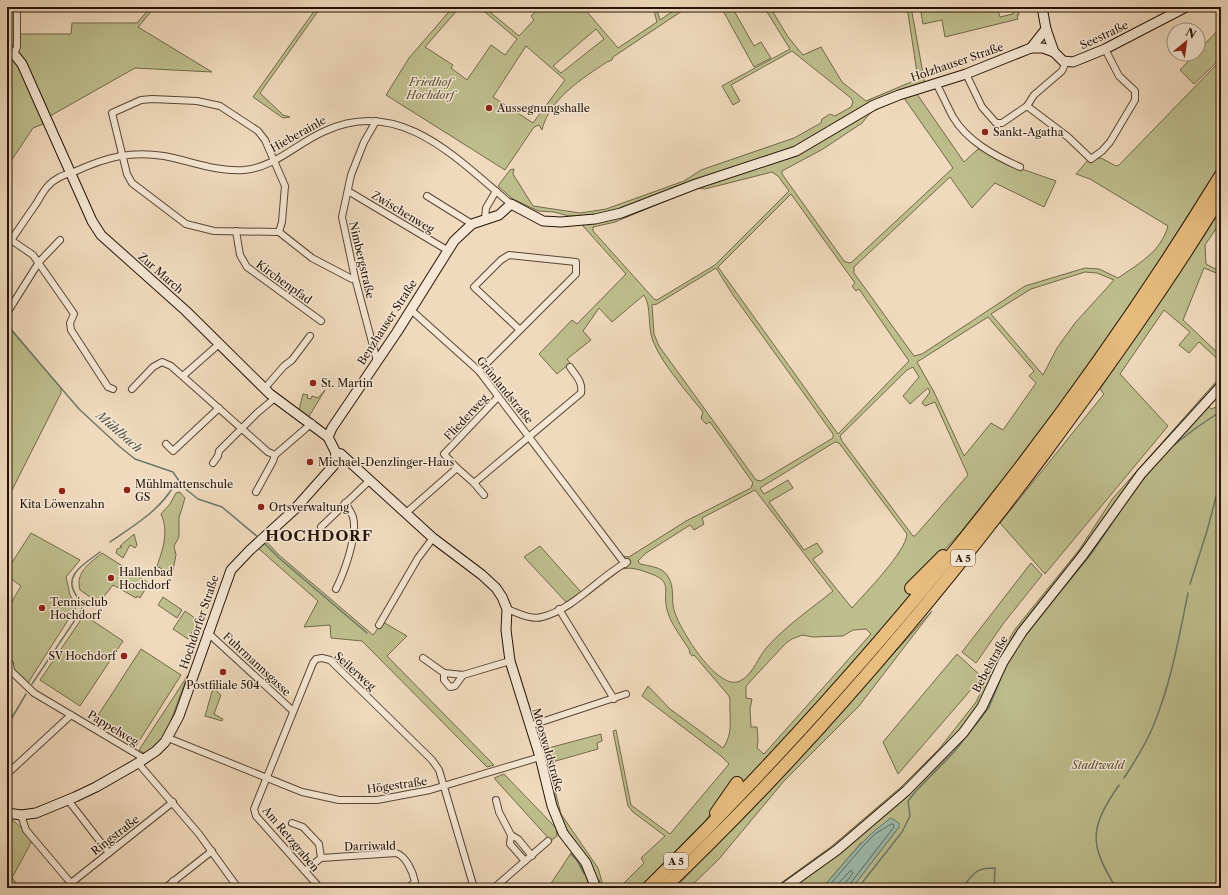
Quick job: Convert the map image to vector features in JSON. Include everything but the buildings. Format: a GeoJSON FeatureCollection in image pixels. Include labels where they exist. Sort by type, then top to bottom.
{"type":"FeatureCollection","features":[{"type":"Feature","properties":{"kind":"highway","name":"A 5"},"geometry":{"type":"LineString","coordinates":[[648,888],[704,833],[809,722],[924,591],[1024,463],[1109,345],[1171,255],[1221,175]]}},
{"type":"Feature","properties":{"kind":"highway","name":"A 5"},"geometry":{"type":"LineString","coordinates":[[664,888],[818,728],[886,652],[975,543],[1087,396],[1149,306],[1221,196]]}},
{"type":"Feature","properties":{"kind":"highway"},"geometry":{"type":"LineString","coordinates":[[911,588],[943,555],[964,539]]}},
{"type":"Feature","properties":{"kind":"highway"},"geometry":{"type":"LineString","coordinates":[[704,833],[719,808],[738,783]]}},
{"type":"Feature","properties":{"kind":"street"},"geometry":{"type":"LineString","coordinates":[[10,53],[17,47],[17,7]]}},
{"type":"Feature","properties":{"kind":"street"},"geometry":{"type":"LineString","coordinates":[[966,74],[982,107],[996,123],[1002,123],[1009,120],[1027,106],[1034,95],[1062,71],[1066,62],[1060,59],[1054,52],[1046,29],[1042,7]]}},
{"type":"Feature","properties":{"kind":"street","name":"Seestraße"},"geometry":{"type":"LineString","coordinates":[[1066,62],[1079,60],[1105,49],[1186,7]]}},
{"type":"Feature","properties":{"kind":"street","name":"Holzhauser Straße"},"geometry":{"type":"LineString","coordinates":[[609,216],[696,184],[782,156],[810,144],[849,120],[887,100],[966,74],[1031,48],[1046,29]]}},
{"type":"Feature","properties":{"kind":"street"},"geometry":{"type":"LineString","coordinates":[[1031,48],[1043,48],[1054,52]]}},
{"type":"Feature","properties":{"kind":"street"},"geometry":{"type":"LineString","coordinates":[[1027,106],[1068,137],[1091,159],[1102,151],[1118,132],[1135,100],[1136,95],[1135,91],[1119,76],[1112,66],[1105,49]]}},
{"type":"Feature","properties":{"kind":"street","name":"Zur March"},"geometry":{"type":"LineString","coordinates":[[10,53],[22,64],[92,221],[101,235],[178,304],[264,389],[312,423],[328,437]]}},
{"type":"Feature","properties":{"kind":"street"},"geometry":{"type":"LineString","coordinates":[[936,83],[954,118],[972,138],[997,156],[1020,167]]}},
{"type":"Feature","properties":{"kind":"street"},"geometry":{"type":"LineString","coordinates":[[279,232],[282,222],[284,186],[265,140],[258,132],[220,106],[197,101],[141,100],[112,113],[119,145],[129,179],[181,222],[214,231],[279,232],[312,258],[352,279],[355,278]]}},
{"type":"Feature","properties":{"kind":"street","name":"Hieberainle"},"geometry":{"type":"LineString","coordinates":[[7,246],[47,187],[61,175],[71,173],[106,158],[123,155],[163,156],[226,169],[244,170],[274,161],[324,131],[340,125],[376,121],[395,124],[429,138],[466,164],[511,204],[543,221],[569,221],[609,216]]}},
{"type":"Feature","properties":{"kind":"street","name":"Nimbergstraße"},"geometry":{"type":"LineString","coordinates":[[376,121],[364,142],[353,171],[342,217],[355,278],[377,361]]}},
{"type":"Feature","properties":{"kind":"street","name":"Zwischenweg"},"geometry":{"type":"LineString","coordinates":[[348,191],[447,250]]}},
{"type":"Feature","properties":{"kind":"street"},"geometry":{"type":"LineString","coordinates":[[485,219],[486,208],[496,191]]}},
{"type":"Feature","properties":{"kind":"street"},"geometry":{"type":"LineString","coordinates":[[427,196],[472,224]]}},
{"type":"Feature","properties":{"kind":"street","name":"Benzhauser Straße"},"geometry":{"type":"LineString","coordinates":[[328,437],[332,428],[377,361],[447,250],[472,224],[499,215],[511,204]]}},
{"type":"Feature","properties":{"kind":"street","name":"Kirchenpfad"},"geometry":{"type":"LineString","coordinates":[[236,231],[240,255],[247,267],[321,320]]}},
{"type":"Feature","properties":{"kind":"street"},"geometry":{"type":"LineString","coordinates":[[11,240],[33,255],[39,262],[74,314],[70,323],[72,330],[108,387],[113,389]]}},
{"type":"Feature","properties":{"kind":"street"},"geometry":{"type":"LineString","coordinates":[[7,313],[39,262],[60,240]]}},
{"type":"Feature","properties":{"kind":"street"},"geometry":{"type":"LineString","coordinates":[[479,371],[520,330],[576,274],[576,262],[509,255],[501,260],[474,287],[520,330]]}},
{"type":"Feature","properties":{"kind":"street","name":"Grünlandstraße"},"geometry":{"type":"LineString","coordinates":[[410,309],[479,371],[530,436],[573,497],[626,563],[559,609]]}},
{"type":"Feature","properties":{"kind":"street"},"geometry":{"type":"LineString","coordinates":[[264,389],[284,366],[292,360],[310,336]]}},
{"type":"Feature","properties":{"kind":"street"},"geometry":{"type":"LineString","coordinates":[[184,375],[219,344]]}},
{"type":"Feature","properties":{"kind":"street"},"geometry":{"type":"LineString","coordinates":[[132,389],[153,367],[162,362],[171,366],[184,375],[241,429],[268,452],[275,455]]}},
{"type":"Feature","properties":{"kind":"street","name":"Grünlandstraße"},"geometry":{"type":"LineString","coordinates":[[530,436],[581,393],[582,386],[580,380],[570,367]]}},
{"type":"Feature","properties":{"kind":"street","name":"Bebelstraße"},"geometry":{"type":"LineString","coordinates":[[784,888],[837,850],[906,791],[963,733],[982,707],[1003,662],[1022,632],[1083,555],[1141,474],[1221,386]]}},
{"type":"Feature","properties":{"kind":"street","name":"Fliederweg"},"geometry":{"type":"LineString","coordinates":[[484,495],[474,483],[444,454],[498,397]]}},
{"type":"Feature","properties":{"kind":"street"},"geometry":{"type":"LineString","coordinates":[[213,463],[218,456],[219,451],[275,398]]}},
{"type":"Feature","properties":{"kind":"street"},"geometry":{"type":"LineString","coordinates":[[166,444],[173,451],[219,408]]}},
{"type":"Feature","properties":{"kind":"street"},"geometry":{"type":"LineString","coordinates":[[256,492],[275,455],[312,423]]}},
{"type":"Feature","properties":{"kind":"street"},"geometry":{"type":"LineString","coordinates":[[474,483],[530,436]]}},
{"type":"Feature","properties":{"kind":"street"},"geometry":{"type":"LineString","coordinates":[[328,437],[336,453],[341,454],[433,538],[482,575],[496,588],[507,609],[531,618],[542,618],[559,609],[614,699]]}},
{"type":"Feature","properties":{"kind":"street","name":"Hochdorfer Straße"},"geometry":{"type":"LineString","coordinates":[[7,813],[21,815],[36,813],[96,787],[156,751],[168,738],[179,716],[231,570],[262,538],[294,510],[334,465],[336,453]]}},
{"type":"Feature","properties":{"kind":"street"},"geometry":{"type":"LineString","coordinates":[[406,513],[457,468]]}},
{"type":"Feature","properties":{"kind":"street"},"geometry":{"type":"LineString","coordinates":[[321,527],[369,481]]}},
{"type":"Feature","properties":{"kind":"street"},"geometry":{"type":"LineString","coordinates":[[336,589],[341,578],[353,531],[353,517],[345,503]]}},
{"type":"Feature","properties":{"kind":"street"},"geometry":{"type":"LineString","coordinates":[[379,625],[418,558],[433,538]]}},
{"type":"Feature","properties":{"kind":"street","name":"Mooswaldstraße"},"geometry":{"type":"LineString","coordinates":[[507,609],[506,630],[510,661],[529,726],[540,757],[552,806],[563,833],[586,863],[596,888]]}},
{"type":"Feature","properties":{"kind":"street","name":"Fuhrmannsgasse"},"geometry":{"type":"LineString","coordinates":[[208,632],[293,711]]}},
{"type":"Feature","properties":{"kind":"street"},"geometry":{"type":"LineString","coordinates":[[423,658],[444,672],[463,675],[510,661]]}},
{"type":"Feature","properties":{"kind":"street","name":"Seilerweg"},"geometry":{"type":"LineString","coordinates":[[266,778],[313,663],[316,659],[328,659],[362,690],[432,760],[439,770],[444,787]]}},
{"type":"Feature","properties":{"kind":"street","name":"Pappelweg"},"geometry":{"type":"LineString","coordinates":[[10,664],[11,671],[26,686],[141,761]]}},
{"type":"Feature","properties":{"kind":"street"},"geometry":{"type":"LineString","coordinates":[[444,672],[444,680],[450,687],[455,686],[463,675]]}},
{"type":"Feature","properties":{"kind":"street"},"geometry":{"type":"LineString","coordinates":[[529,726],[626,694]]}},
{"type":"Feature","properties":{"kind":"street","name":"Pappelweg"},"geometry":{"type":"LineString","coordinates":[[7,774],[72,715]]}},
{"type":"Feature","properties":{"kind":"street","name":"Högestraße"},"geometry":{"type":"LineString","coordinates":[[168,738],[302,792],[339,800],[386,799],[444,787],[540,757]]}},
{"type":"Feature","properties":{"kind":"street"},"geometry":{"type":"LineString","coordinates":[[141,761],[212,851],[238,888]]}},
{"type":"Feature","properties":{"kind":"street","name":"Am Retzgraben"},"geometry":{"type":"LineString","coordinates":[[266,778],[255,806],[254,813],[320,888]]}},
{"type":"Feature","properties":{"kind":"street"},"geometry":{"type":"LineString","coordinates":[[444,787],[474,888]]}},
{"type":"Feature","properties":{"kind":"street"},"geometry":{"type":"LineString","coordinates":[[68,800],[109,853]]}},
{"type":"Feature","properties":{"kind":"street"},"geometry":{"type":"LineString","coordinates":[[496,800],[499,812],[511,835],[518,839],[532,856]]}},
{"type":"Feature","properties":{"kind":"street","name":"Ringstraße"},"geometry":{"type":"LineString","coordinates":[[21,815],[26,830],[73,886],[109,853],[173,802]]}},
{"type":"Feature","properties":{"kind":"street"},"geometry":{"type":"LineString","coordinates":[[292,823],[303,827],[319,844],[321,858],[305,871]]}},
{"type":"Feature","properties":{"kind":"street"},"geometry":{"type":"LineString","coordinates":[[511,835],[510,844],[525,861]]}},
{"type":"Feature","properties":{"kind":"street"},"geometry":{"type":"LineString","coordinates":[[494,888],[548,841]]}},
{"type":"Feature","properties":{"kind":"street"},"geometry":{"type":"LineString","coordinates":[[165,888],[212,851]]}},
{"type":"Feature","properties":{"kind":"street","name":"Darriwald"},"geometry":{"type":"LineString","coordinates":[[321,858],[400,854],[414,873],[415,882],[408,888]]}},
{"type":"Feature","properties":{"kind":"street"},"geometry":{"type":"LineString","coordinates":[[173,882],[178,888]]}},
{"type":"Feature","properties":{"kind":"green space"},"geometry":{"type":"Polygon","coordinates":[[[151,7],[155,7],[138,27],[212,72],[135,68],[43,120],[43,124],[33,128],[7,167],[7,45],[14,45],[15,34],[71,34],[72,23],[137,23],[151,7]]]}},
{"type":"Feature","properties":{"kind":"green space"},"geometry":{"type":"Polygon","coordinates":[[[317,7],[321,7],[260,93],[283,115],[290,117],[283,118],[253,97],[317,7]]]}},
{"type":"Feature","properties":{"kind":"green space","name":"Friedhof Hochdorf"},"geometry":{"type":"Polygon","coordinates":[[[453,7],[460,7],[425,47],[453,65],[451,68],[467,80],[491,45],[505,55],[517,39],[479,7],[484,7],[519,36],[534,20],[531,16],[540,7],[583,7],[618,48],[657,22],[653,7],[656,7],[660,20],[679,7],[688,7],[613,57],[612,60],[568,90],[552,109],[542,130],[539,125],[534,127],[505,170],[386,95],[409,58],[453,7]],[[596,29],[553,66],[561,73],[604,39],[596,29]],[[526,46],[493,97],[533,123],[565,80],[526,46]]]}},
{"type":"Feature","properties":{"kind":"green space"},"geometry":{"type":"Polygon","coordinates":[[[721,7],[732,7],[754,46],[761,42],[771,58],[754,67],[721,7]]]}},
{"type":"Feature","properties":{"kind":"green space"},"geometry":{"type":"Polygon","coordinates":[[[764,7],[770,7],[788,37],[803,55],[821,47],[842,82],[866,101],[918,79],[907,7],[911,7],[926,90],[917,94],[964,162],[980,149],[1008,164],[1056,181],[1044,207],[995,183],[972,208],[950,177],[854,267],[854,273],[914,356],[922,354],[1025,286],[1085,268],[1099,269],[1118,278],[1148,256],[1160,243],[1168,226],[1090,179],[1076,174],[1088,160],[1101,158],[1116,166],[1119,165],[1221,60],[1221,163],[1143,286],[1044,427],[960,533],[909,587],[910,597],[812,710],[743,785],[734,780],[706,820],[639,888],[619,888],[644,863],[641,858],[665,836],[633,812],[628,806],[613,731],[616,730],[631,805],[670,834],[729,764],[721,756],[642,696],[648,686],[670,709],[723,748],[730,731],[730,700],[729,696],[694,655],[692,656],[675,628],[668,613],[666,605],[666,588],[661,579],[640,570],[625,568],[588,595],[584,590],[618,565],[622,556],[629,557],[686,521],[751,488],[753,483],[710,422],[706,424],[701,418],[703,412],[675,378],[662,359],[651,335],[648,306],[644,295],[612,322],[599,308],[583,331],[591,340],[567,359],[570,363],[557,374],[539,354],[572,320],[577,324],[626,274],[583,226],[581,216],[569,216],[554,212],[538,211],[513,199],[498,186],[510,170],[514,169],[513,174],[533,206],[580,213],[606,209],[684,181],[701,170],[794,138],[821,123],[822,119],[830,114],[835,116],[851,107],[853,102],[851,98],[792,51],[731,85],[740,101],[733,105],[722,86],[790,49],[764,7]],[[904,98],[871,112],[862,123],[823,149],[782,171],[782,174],[844,261],[849,263],[852,262],[953,168],[904,98]],[[772,172],[705,189],[697,188],[615,222],[593,227],[593,231],[654,299],[657,300],[715,265],[789,191],[778,176],[772,172]],[[791,194],[718,267],[838,434],[909,361],[859,289],[856,291],[852,286],[855,283],[791,194]],[[716,268],[657,304],[652,305],[654,334],[659,346],[756,480],[761,481],[833,438],[833,434],[733,295],[716,268]],[[1085,272],[1031,289],[991,314],[1043,375],[1057,348],[1075,323],[1114,280],[1097,273],[1085,272]],[[988,317],[917,362],[934,392],[964,456],[991,423],[1003,430],[1036,383],[1029,376],[1034,371],[988,317]],[[913,367],[907,370],[840,436],[842,441],[913,536],[915,536],[968,475],[935,402],[925,406],[922,403],[930,392],[928,388],[910,404],[903,396],[919,377],[913,367]],[[835,442],[760,488],[764,494],[788,480],[793,488],[769,502],[804,550],[817,543],[823,552],[813,559],[814,561],[852,608],[893,561],[905,542],[907,534],[839,443],[835,442]],[[755,490],[702,518],[704,524],[694,530],[690,525],[646,553],[638,561],[640,564],[651,566],[665,572],[670,580],[673,604],[679,622],[692,645],[711,669],[721,678],[731,682],[740,681],[749,674],[764,650],[775,638],[833,591],[755,490]],[[866,629],[853,630],[843,636],[813,637],[802,635],[786,643],[746,686],[746,698],[752,699],[750,709],[751,727],[757,727],[757,748],[764,754],[871,634],[866,629]]]}},
{"type":"Feature","properties":{"kind":"green space"},"geometry":{"type":"Polygon","coordinates":[[[920,7],[997,7],[1000,17],[1013,14],[1011,7],[1017,7],[1019,15],[1017,15],[1018,19],[945,37],[942,20],[923,24],[920,7]]]}},
{"type":"Feature","properties":{"kind":"green space"},"geometry":{"type":"Polygon","coordinates":[[[1221,27],[1221,58],[1194,84],[1180,70],[1188,62],[1206,62],[1206,43],[1221,27]]]}},
{"type":"Feature","properties":{"kind":"green space"},"geometry":{"type":"Polygon","coordinates":[[[1221,208],[1221,221],[1205,245],[1206,264],[1221,272],[1221,275],[1204,268],[1183,320],[1221,356],[1221,362],[1199,342],[1189,353],[1179,345],[1190,332],[1164,310],[1120,374],[1168,426],[1045,574],[1000,523],[1104,394],[1100,389],[1221,208]]]}},
{"type":"Feature","properties":{"kind":"green space"},"geometry":{"type":"Polygon","coordinates":[[[7,324],[61,388],[61,393],[7,500],[7,324]]]}},
{"type":"Feature","properties":{"kind":"green space","name":"Stadtwald"},"geometry":{"type":"Polygon","coordinates":[[[1221,376],[1221,392],[1208,407],[1212,409],[1221,404],[1221,888],[852,888],[899,827],[861,843],[822,888],[774,888],[832,846],[901,787],[939,749],[976,702],[997,658],[1016,628],[1079,550],[1113,498],[1221,376]]]}},
{"type":"Feature","properties":{"kind":"green space"},"geometry":{"type":"Polygon","coordinates":[[[325,390],[308,418],[299,410],[303,394],[308,395],[307,398],[311,399],[312,396],[318,398],[325,390]]]}},
{"type":"Feature","properties":{"kind":"green space"},"geometry":{"type":"Polygon","coordinates":[[[180,492],[185,498],[179,518],[179,537],[174,546],[176,555],[172,575],[157,566],[163,547],[165,533],[165,527],[161,514],[170,504],[176,493],[180,492]]]}},
{"type":"Feature","properties":{"kind":"green space","name":"Tennisclub Hochdorf"},"geometry":{"type":"Polygon","coordinates":[[[31,533],[80,560],[66,577],[70,595],[77,606],[26,686],[7,658],[7,610],[21,586],[7,576],[9,567],[31,533]]]}},
{"type":"Feature","properties":{"kind":"green space"},"geometry":{"type":"Polygon","coordinates":[[[134,534],[137,545],[135,548],[130,545],[123,558],[116,553],[117,549],[122,547],[120,546],[134,534]]]}},
{"type":"Feature","properties":{"kind":"green space"},"geometry":{"type":"Polygon","coordinates":[[[266,541],[279,555],[373,635],[383,622],[407,636],[387,656],[494,765],[487,767],[362,641],[331,638],[330,625],[304,627],[318,601],[258,548],[266,541]]]}},
{"type":"Feature","properties":{"kind":"green space"},"geometry":{"type":"Polygon","coordinates":[[[540,546],[581,592],[566,602],[524,557],[540,546]]]}},
{"type":"Feature","properties":{"kind":"green space","name":"Hallenbad Hochdorf"},"geometry":{"type":"Polygon","coordinates":[[[102,553],[149,583],[140,598],[137,596],[136,598],[113,585],[99,603],[80,590],[79,584],[82,573],[88,564],[102,553]]]}},
{"type":"Feature","properties":{"kind":"green space"},"geometry":{"type":"Polygon","coordinates":[[[1031,563],[1042,575],[1003,624],[976,663],[962,652],[1031,563]]]}},
{"type":"Feature","properties":{"kind":"green space"},"geometry":{"type":"Polygon","coordinates":[[[163,597],[182,610],[177,618],[158,605],[163,597]]]}},
{"type":"Feature","properties":{"kind":"green space"},"geometry":{"type":"Polygon","coordinates":[[[185,611],[199,621],[188,639],[173,629],[185,611]]]}},
{"type":"Feature","properties":{"kind":"green space"},"geometry":{"type":"Polygon","coordinates":[[[932,611],[859,706],[784,781],[719,859],[689,888],[675,888],[822,733],[932,611]]]}},
{"type":"Feature","properties":{"kind":"green space"},"geometry":{"type":"Polygon","coordinates":[[[84,615],[123,641],[80,706],[40,680],[84,615]]]}},
{"type":"Feature","properties":{"kind":"green space"},"geometry":{"type":"Polygon","coordinates":[[[141,649],[181,675],[136,746],[95,720],[141,649]]]}},
{"type":"Feature","properties":{"kind":"green space"},"geometry":{"type":"Polygon","coordinates":[[[957,654],[982,677],[898,774],[883,742],[957,654]]]}},
{"type":"Feature","properties":{"kind":"green space"},"geometry":{"type":"Polygon","coordinates":[[[188,675],[171,720],[172,721],[161,740],[145,754],[139,750],[188,675]]]}},
{"type":"Feature","properties":{"kind":"green space"},"geometry":{"type":"Polygon","coordinates":[[[213,688],[221,695],[214,714],[223,719],[222,721],[205,716],[213,688]]]}},
{"type":"Feature","properties":{"kind":"green space"},"geometry":{"type":"Polygon","coordinates":[[[601,734],[602,741],[597,743],[598,749],[545,764],[541,750],[601,734]]]}},
{"type":"Feature","properties":{"kind":"green space"},"geometry":{"type":"Polygon","coordinates":[[[504,774],[556,828],[557,836],[551,841],[494,778],[504,774]]]}},
{"type":"Feature","properties":{"kind":"green space"},"geometry":{"type":"Polygon","coordinates":[[[551,791],[555,791],[561,814],[598,868],[603,885],[598,882],[590,862],[560,821],[551,791]]]}},
{"type":"Feature","properties":{"kind":"green space"},"geometry":{"type":"Polygon","coordinates":[[[7,818],[18,824],[32,841],[12,878],[21,888],[7,888],[7,818]]]}},
{"type":"Feature","properties":{"kind":"green space"},"geometry":{"type":"Polygon","coordinates":[[[571,853],[583,869],[590,888],[548,888],[571,853]]]}},
{"type":"Feature","properties":{"kind":"water"},"geometry":{"type":"Polygon","coordinates":[[[891,818],[899,823],[899,827],[852,888],[822,888],[863,842],[891,818]]]}},
{"type":"Feature","properties":{"kind":"waterway"},"geometry":{"type":"LineString","coordinates":[[1215,7],[1221,23]]}},
{"type":"Feature","properties":{"kind":"waterway","name":"Mühlbach"},"geometry":{"type":"LineString","coordinates":[[7,325],[79,409],[120,447],[135,459],[173,472],[183,487],[198,499],[222,507],[259,538]]}},
{"type":"Feature","properties":{"kind":"waterway"},"geometry":{"type":"LineString","coordinates":[[1170,448],[1221,411]]}},
{"type":"Feature","properties":{"kind":"waterway"},"geometry":{"type":"LineString","coordinates":[[1142,480],[1150,471]]}},
{"type":"Feature","properties":{"kind":"waterway"},"geometry":{"type":"LineString","coordinates":[[1190,584],[1207,531],[1221,478]]}},
{"type":"Feature","properties":{"kind":"waterway"},"geometry":{"type":"LineString","coordinates":[[110,542],[153,511],[173,487]]}},
{"type":"Feature","properties":{"kind":"waterway"},"geometry":{"type":"LineString","coordinates":[[1039,617],[1091,554],[1135,489]]}},
{"type":"Feature","properties":{"kind":"waterway","name":"Mühlbach"},"geometry":{"type":"LineString","coordinates":[[263,542],[279,558],[367,633]]}},
{"type":"Feature","properties":{"kind":"waterway"},"geometry":{"type":"LineString","coordinates":[[32,684],[81,611],[82,604],[72,588],[74,576],[83,565],[100,552]]}},
{"type":"Feature","properties":{"kind":"waterway"},"geometry":{"type":"LineString","coordinates":[[1124,778],[1148,738],[1160,708],[1174,660],[1188,593]]}},
{"type":"Feature","properties":{"kind":"waterway"},"geometry":{"type":"LineString","coordinates":[[858,888],[902,832],[910,816],[908,801],[954,752],[989,707],[1006,666],[1016,650]]}},
{"type":"Feature","properties":{"kind":"waterway"},"geometry":{"type":"LineString","coordinates":[[7,726],[26,694]]}},
{"type":"Feature","properties":{"kind":"waterway"},"geometry":{"type":"LineString","coordinates":[[1116,888],[1101,859],[1097,847],[1096,836],[1102,813],[1119,785]]}},
{"type":"Feature","properties":{"kind":"waterway"},"geometry":{"type":"LineString","coordinates":[[571,854],[577,860],[584,874]]}},
{"type":"Feature","properties":{"kind":"waterway"},"geometry":{"type":"LineString","coordinates":[[962,888],[979,870],[995,868],[994,888]]}},
{"type":"Feature","properties":{"kind":"waterway"},"geometry":{"type":"LineString","coordinates":[[599,880],[601,886]]}},
{"type":"Feature","properties":{"kind":"place","name":"Aussegnungshalle"},"geometry":{"type":"Point","coordinates":[489,108]}},
{"type":"Feature","properties":{"kind":"place","name":"Sankt-Agatha"},"geometry":{"type":"Point","coordinates":[985,132]}},
{"type":"Feature","properties":{"kind":"place","name":"St. Martin"},"geometry":{"type":"Point","coordinates":[313,383]}},
{"type":"Feature","properties":{"kind":"place","name":"Michael-Denzlinger-Haus"},"geometry":{"type":"Point","coordinates":[310,462]}},
{"type":"Feature","properties":{"kind":"place","name":"Mühlmattenschule GS"},"geometry":{"type":"Point","coordinates":[127,490]}},
{"type":"Feature","properties":{"kind":"place","name":"Kita Löwenzahn"},"geometry":{"type":"Point","coordinates":[62,491]}},
{"type":"Feature","properties":{"kind":"place","name":"Ortsverwaltung"},"geometry":{"type":"Point","coordinates":[261,507]}},
{"type":"Feature","properties":{"kind":"place","name":"Hallenbad Hochdorf"},"geometry":{"type":"Point","coordinates":[111,578]}},
{"type":"Feature","properties":{"kind":"place","name":"Tennisclub Hochdorf"},"geometry":{"type":"Point","coordinates":[42,608]}},
{"type":"Feature","properties":{"kind":"place","name":"SV Hochdorf"},"geometry":{"type":"Point","coordinates":[124,656]}},
{"type":"Feature","properties":{"kind":"place","name":"Postfiliale 504"},"geometry":{"type":"Point","coordinates":[223,672]}},
{"type":"Feature","properties":{"kind":"district","name":"HOCHDORF"},"geometry":{"type":"Point","coordinates":[319,536]}}]}
